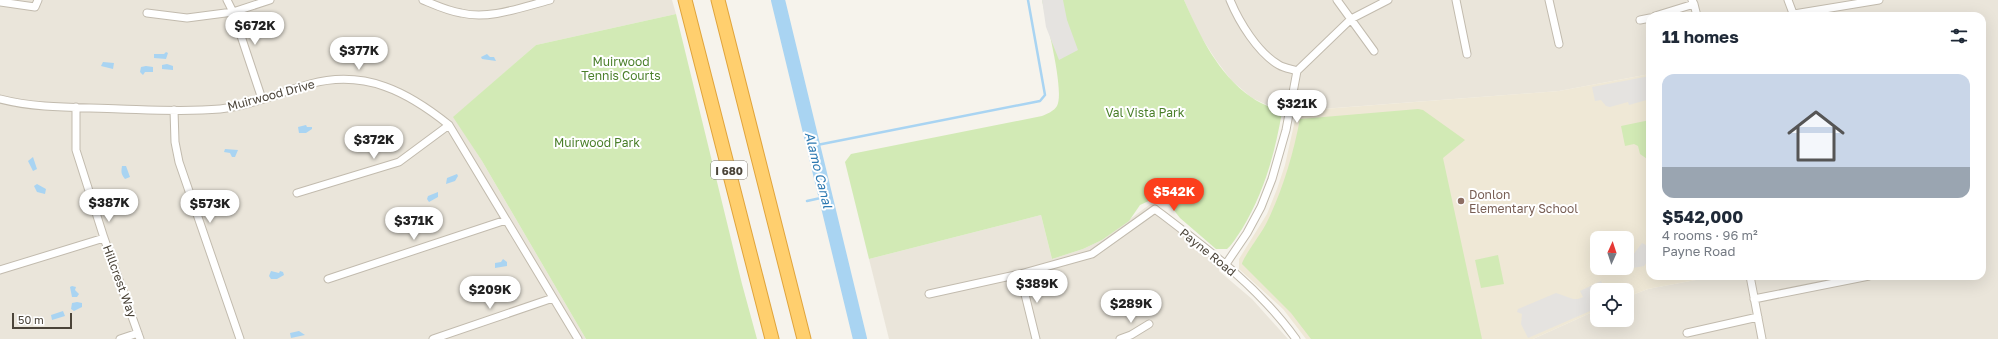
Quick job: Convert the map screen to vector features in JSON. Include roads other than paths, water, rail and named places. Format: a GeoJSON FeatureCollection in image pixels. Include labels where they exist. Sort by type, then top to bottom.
{"type":"FeatureCollection","features":[{"type":"Feature","properties":{"kind":"highway","name":"I 680"},"geometry":{"type":"LineString","coordinates":[[685,0],[772,339]]}},
{"type":"Feature","properties":{"kind":"highway","name":"I 680"},"geometry":{"type":"LineString","coordinates":[[718,0],[804,339]]}},
{"type":"Feature","properties":{"kind":"street"},"geometry":{"type":"LineString","coordinates":[[0,2],[35,7],[38,0]]}},
{"type":"Feature","properties":{"kind":"street"},"geometry":{"type":"LineString","coordinates":[[227,0],[233,12],[262,99]]}},
{"type":"Feature","properties":{"kind":"street"},"geometry":{"type":"LineString","coordinates":[[147,13],[187,18],[233,12],[270,0]]}},
{"type":"Feature","properties":{"kind":"street"},"geometry":{"type":"LineString","coordinates":[[423,0],[461,13],[477,15],[496,13],[550,0]]}},
{"type":"Feature","properties":{"kind":"street"},"geometry":{"type":"LineString","coordinates":[[1230,0],[1253,40],[1265,55],[1280,65],[1297,70]]}},
{"type":"Feature","properties":{"kind":"street"},"geometry":{"type":"LineString","coordinates":[[1337,0],[1374,51]]}},
{"type":"Feature","properties":{"kind":"street"},"geometry":{"type":"LineString","coordinates":[[1226,264],[1247,233],[1261,207],[1272,179],[1286,130],[1297,70],[1351,19],[1388,0]]}},
{"type":"Feature","properties":{"kind":"street"},"geometry":{"type":"LineString","coordinates":[[1456,0],[1467,54]]}},
{"type":"Feature","properties":{"kind":"street"},"geometry":{"type":"LineString","coordinates":[[1549,0],[1559,44]]}},
{"type":"Feature","properties":{"kind":"street"},"geometry":{"type":"LineString","coordinates":[[1788,0],[1793,12]]}},
{"type":"Feature","properties":{"kind":"street"},"geometry":{"type":"LineString","coordinates":[[1811,12],[1879,0]]}},
{"type":"Feature","properties":{"kind":"street"},"geometry":{"type":"LineString","coordinates":[[1666,12],[1693,2],[1696,12]]}},
{"type":"Feature","properties":{"kind":"street"},"geometry":{"type":"LineString","coordinates":[[1640,20],[1646,19]]}},
{"type":"Feature","properties":{"kind":"street","name":"Muirwood Drive"},"geometry":{"type":"LineString","coordinates":[[0,99],[17,103],[76,107],[174,110],[220,109],[241,106],[311,84],[332,80],[360,80],[394,89],[423,105],[449,125],[578,339]]}},
{"type":"Feature","properties":{"kind":"street","name":"Hillcrest Way"},"geometry":{"type":"LineString","coordinates":[[76,107],[76,150],[104,238],[139,336]]}},
{"type":"Feature","properties":{"kind":"street"},"geometry":{"type":"LineString","coordinates":[[174,110],[175,142],[179,162],[240,339]]}},
{"type":"Feature","properties":{"kind":"street"},"geometry":{"type":"LineString","coordinates":[[297,193],[399,162],[449,125]]}},
{"type":"Feature","properties":{"kind":"street","name":"Payne Road"},"geometry":{"type":"LineString","coordinates":[[1020,274],[1092,254],[1155,209],[1226,264],[1278,317],[1296,339]]}},
{"type":"Feature","properties":{"kind":"street"},"geometry":{"type":"LineString","coordinates":[[328,279],[506,220]]}},
{"type":"Feature","properties":{"kind":"street"},"geometry":{"type":"LineString","coordinates":[[0,270],[104,238]]}},
{"type":"Feature","properties":{"kind":"street"},"geometry":{"type":"LineString","coordinates":[[928,294],[1020,274],[1036,339]]}},
{"type":"Feature","properties":{"kind":"street"},"geometry":{"type":"LineString","coordinates":[[1751,280],[1762,339]]}},
{"type":"Feature","properties":{"kind":"street"},"geometry":{"type":"LineString","coordinates":[[1754,299],[1849,280]]}},
{"type":"Feature","properties":{"kind":"street"},"geometry":{"type":"LineString","coordinates":[[433,339],[553,298]]}},
{"type":"Feature","properties":{"kind":"street"},"geometry":{"type":"LineString","coordinates":[[1687,333],[1758,317]]}},
{"type":"Feature","properties":{"kind":"street"},"geometry":{"type":"LineString","coordinates":[[1120,339],[1131,335],[1149,324]]}},
{"type":"Feature","properties":{"kind":"street"},"geometry":{"type":"LineString","coordinates":[[120,339],[139,336]]}},
{"type":"Feature","properties":{"kind":"water"},"geometry":{"type":"Polygon","coordinates":[[[166,52],[168,53],[166,59],[154,58],[154,54],[164,54],[166,52]]]}},
{"type":"Feature","properties":{"kind":"water"},"geometry":{"type":"Polygon","coordinates":[[[487,54],[490,57],[494,57],[496,61],[482,59],[481,57],[487,54]]]}},
{"type":"Feature","properties":{"kind":"water"},"geometry":{"type":"Polygon","coordinates":[[[103,62],[114,63],[113,69],[101,66],[103,62]]]}},
{"type":"Feature","properties":{"kind":"water"},"geometry":{"type":"Polygon","coordinates":[[[167,64],[173,66],[173,70],[162,69],[162,65],[167,64]]]}},
{"type":"Feature","properties":{"kind":"water"},"geometry":{"type":"Polygon","coordinates":[[[141,67],[153,67],[153,72],[145,72],[143,75],[140,72],[141,67]]]}},
{"type":"Feature","properties":{"kind":"water"},"geometry":{"type":"Polygon","coordinates":[[[306,125],[307,127],[312,127],[312,129],[306,133],[299,133],[298,127],[306,125]]]}},
{"type":"Feature","properties":{"kind":"water"},"geometry":{"type":"Polygon","coordinates":[[[225,149],[238,150],[235,157],[232,157],[230,153],[224,152],[225,149]]]}},
{"type":"Feature","properties":{"kind":"water"},"geometry":{"type":"Polygon","coordinates":[[[33,157],[37,169],[33,171],[28,161],[33,157]]]}},
{"type":"Feature","properties":{"kind":"water"},"geometry":{"type":"Polygon","coordinates":[[[122,166],[126,166],[130,177],[125,179],[121,170],[122,166]]]}},
{"type":"Feature","properties":{"kind":"water"},"geometry":{"type":"Polygon","coordinates":[[[457,174],[458,176],[455,181],[446,184],[447,178],[457,174]]]}},
{"type":"Feature","properties":{"kind":"water"},"geometry":{"type":"Polygon","coordinates":[[[37,184],[46,189],[45,194],[37,192],[34,186],[37,184]]]}},
{"type":"Feature","properties":{"kind":"water"},"geometry":{"type":"Polygon","coordinates":[[[438,192],[438,197],[429,202],[427,199],[428,196],[438,192]]]}},
{"type":"Feature","properties":{"kind":"water"},"geometry":{"type":"Polygon","coordinates":[[[503,259],[507,262],[507,266],[495,268],[495,263],[501,262],[503,259]]]}},
{"type":"Feature","properties":{"kind":"water"},"geometry":{"type":"Polygon","coordinates":[[[271,271],[279,273],[280,271],[283,272],[284,275],[277,279],[271,279],[269,276],[271,271]]]}},
{"type":"Feature","properties":{"kind":"water"},"geometry":{"type":"Polygon","coordinates":[[[70,287],[76,287],[75,290],[79,294],[77,297],[72,297],[70,287]]]}},
{"type":"Feature","properties":{"kind":"water"},"geometry":{"type":"Polygon","coordinates":[[[72,303],[82,303],[82,307],[74,311],[71,309],[72,303]]]}},
{"type":"Feature","properties":{"kind":"water"},"geometry":{"type":"Polygon","coordinates":[[[63,311],[65,316],[52,320],[51,315],[63,311]]]}},
{"type":"Feature","properties":{"kind":"water"},"geometry":{"type":"Polygon","coordinates":[[[299,331],[305,335],[291,338],[290,333],[299,331]]]}},
{"type":"Feature","properties":{"kind":"waterway","name":"Alamo Canal"},"geometry":{"type":"LineString","coordinates":[[778,0],[860,339]]}},
{"type":"Feature","properties":{"kind":"waterway"},"geometry":{"type":"LineString","coordinates":[[812,146],[1040,101],[1045,95],[1028,0]]}},
{"type":"Feature","properties":{"kind":"waterway"},"geometry":{"type":"LineString","coordinates":[[807,201],[825,197]]}},
{"type":"Feature","properties":{"kind":"place","name":"Donlon Elementary School"},"geometry":{"type":"Point","coordinates":[1461,201]}},
{"type":"Feature","properties":{"kind":"park label","name":"Muirwood Tennis Courts"},"geometry":{"type":"Point","coordinates":[621,68]}},
{"type":"Feature","properties":{"kind":"park label","name":"Val Vista Park"},"geometry":{"type":"Point","coordinates":[1145,112]}},
{"type":"Feature","properties":{"kind":"park label","name":"Muirwood Park"},"geometry":{"type":"Point","coordinates":[597,142]}}]}
